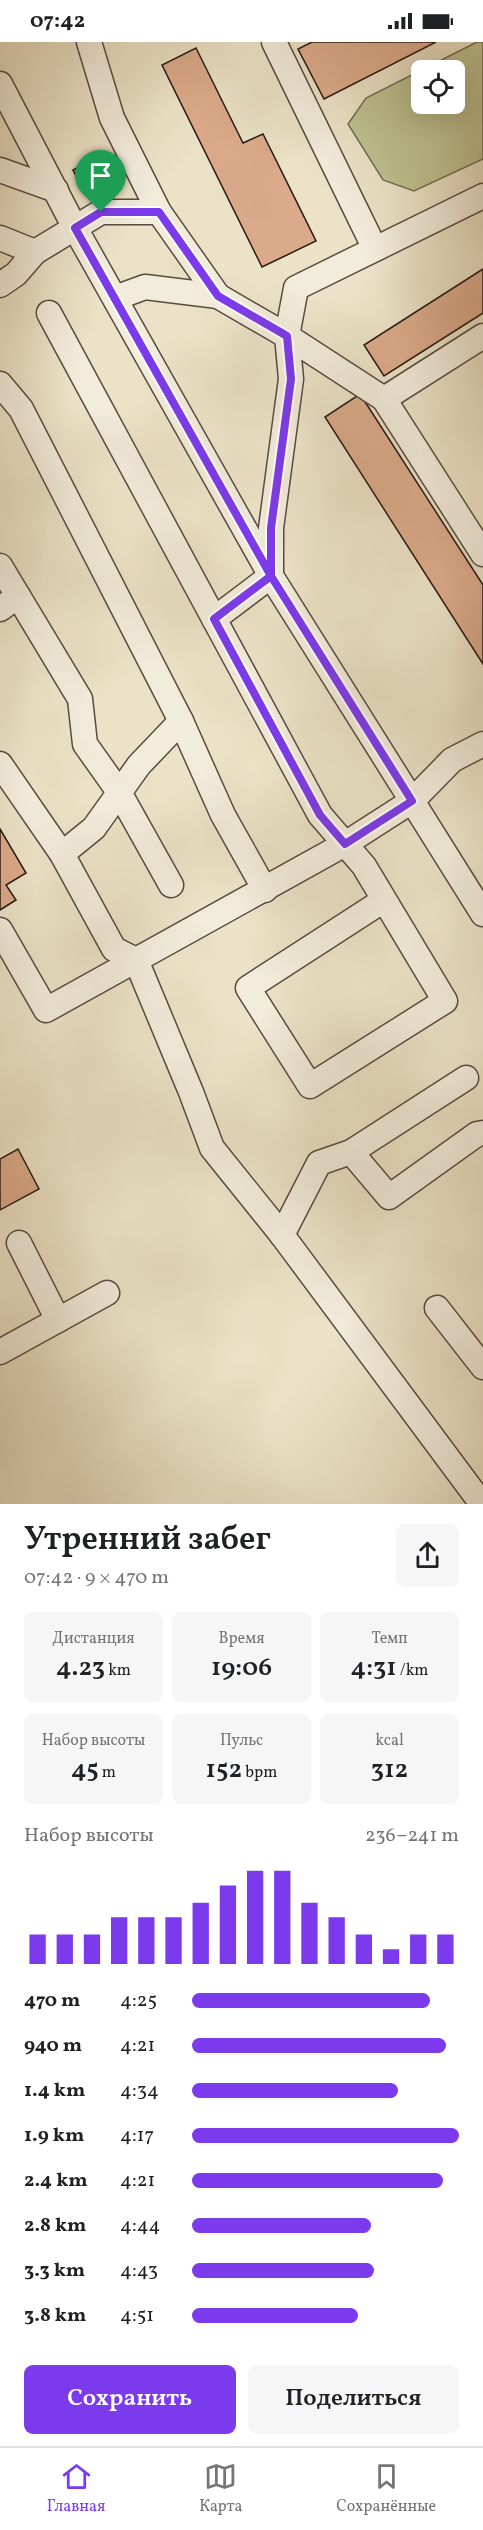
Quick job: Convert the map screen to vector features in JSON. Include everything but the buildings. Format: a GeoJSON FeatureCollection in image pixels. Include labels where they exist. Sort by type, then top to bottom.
{"type":"FeatureCollection","features":[{"type":"Feature","properties":{"kind":"lane"},"geometry":{"type":"LineString","coordinates":[[89,42],[112,118],[159,212],[218,296]]}},
{"type":"Feature","properties":{"kind":"lane"},"geometry":{"type":"LineString","coordinates":[[274,42],[375,249]]}},
{"type":"Feature","properties":{"kind":"lane"},"geometry":{"type":"LineString","coordinates":[[3,94],[75,228],[271,576],[483,914]]}},
{"type":"Feature","properties":{"kind":"lane"},"geometry":{"type":"LineString","coordinates":[[0,170],[56,190]]}},
{"type":"Feature","properties":{"kind":"lane"},"geometry":{"type":"LineString","coordinates":[[271,576],[271,528],[291,379],[287,336],[296,288],[483,196]]}},
{"type":"Feature","properties":{"kind":"lane"},"geometry":{"type":"LineString","coordinates":[[0,285],[16,274],[35,252],[101,212],[159,212]]}},
{"type":"Feature","properties":{"kind":"lane"},"geometry":{"type":"LineString","coordinates":[[0,238],[35,252]]}},
{"type":"Feature","properties":{"kind":"lane"},"geometry":{"type":"LineString","coordinates":[[115,298],[145,287],[218,296],[287,336],[384,399],[483,554]]}},
{"type":"Feature","properties":{"kind":"lane"},"geometry":{"type":"LineString","coordinates":[[49,312],[320,815],[364,866],[445,1001],[310,1086],[248,988],[384,900]]}},
{"type":"Feature","properties":{"kind":"lane"},"geometry":{"type":"LineString","coordinates":[[384,399],[483,336]]}},
{"type":"Feature","properties":{"kind":"lane"},"geometry":{"type":"LineString","coordinates":[[0,384],[21,409],[181,721],[223,815],[265,890]]}},
{"type":"Feature","properties":{"kind":"lane"},"geometry":{"type":"LineString","coordinates":[[0,566],[9,602],[80,699],[85,744],[119,792],[171,885]]}},
{"type":"Feature","properties":{"kind":"lane"},"geometry":{"type":"LineString","coordinates":[[214,619],[271,576]]}},
{"type":"Feature","properties":{"kind":"lane"},"geometry":{"type":"LineString","coordinates":[[62,854],[94,828],[139,765],[181,721]]}},
{"type":"Feature","properties":{"kind":"lane"},"geometry":{"type":"LineString","coordinates":[[0,930],[46,1010],[345,844],[412,801],[452,760],[483,744]]}},
{"type":"Feature","properties":{"kind":"lane"},"geometry":{"type":"LineString","coordinates":[[0,764],[62,854],[114,949],[136,960],[212,1148],[282,1235],[482,1504]]}},
{"type":"Feature","properties":{"kind":"lane"},"geometry":{"type":"LineString","coordinates":[[282,1235],[319,1163],[351,1152],[466,1078]]}},
{"type":"Feature","properties":{"kind":"lane"},"geometry":{"type":"LineString","coordinates":[[351,1152],[389,1197],[477,1134],[483,1133]]}},
{"type":"Feature","properties":{"kind":"lane"},"geometry":{"type":"LineString","coordinates":[[18,1243],[58,1320]]}},
{"type":"Feature","properties":{"kind":"lane"},"geometry":{"type":"LineString","coordinates":[[0,1352],[107,1293]]}},
{"type":"Feature","properties":{"kind":"lane"},"geometry":{"type":"LineString","coordinates":[[437,1308],[483,1367]]}},
{"type":"Feature","properties":{"kind":"green space"},"geometry":{"type":"Polygon","coordinates":[[[477,42],[483,42],[483,159],[414,191],[383,180],[348,124],[366,98],[411,75],[411,114],[465,114],[465,60],[441,60],[477,42]]]}},
{"type":"Feature","properties":{"kind":"route"},"geometry":{"type":"LineString","coordinates":[[101,212],[75,228],[271,576],[214,619],[320,815],[345,844],[412,801],[271,576],[271,528],[291,379],[287,336],[218,296],[159,212],[101,212]]}}]}
